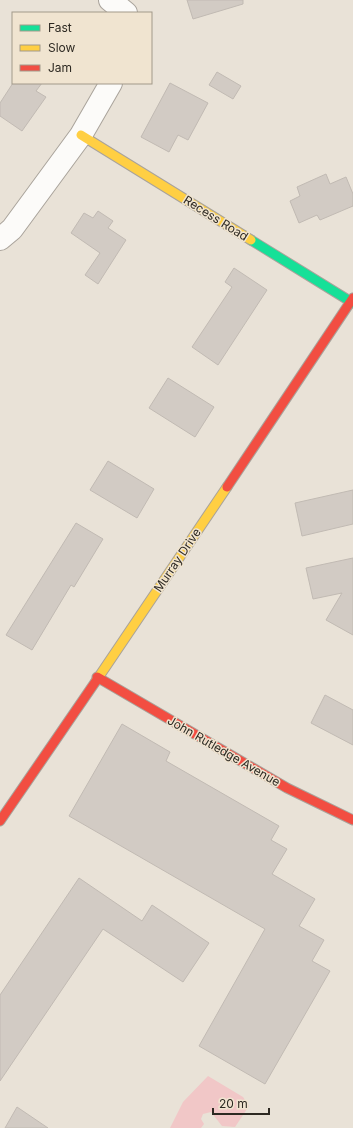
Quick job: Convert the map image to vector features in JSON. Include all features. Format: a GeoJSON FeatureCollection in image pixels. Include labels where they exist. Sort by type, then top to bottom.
{"type":"FeatureCollection","features":[{"type":"Feature","properties":{"kind":"street"},"geometry":{"type":"LineString","coordinates":[[110,0],[125,12]]}},
{"type":"Feature","properties":{"kind":"street"},"geometry":{"type":"LineString","coordinates":[[0,239],[12,229],[81,135],[110,84]]}},
{"type":"Feature","properties":{"kind":"street","name":"Recess Road"},"geometry":{"type":"LineString","coordinates":[[81,135],[352,301]]}},
{"type":"Feature","properties":{"kind":"street","name":"Murray Drive"},"geometry":{"type":"LineString","coordinates":[[0,821],[175,565],[352,301]]}},
{"type":"Feature","properties":{"kind":"street","name":"John Rutledge Avenue"},"geometry":{"type":"LineString","coordinates":[[97,677],[287,788],[353,820]]}},
{"type":"Feature","properties":{"kind":"shaded area"},"geometry":{"type":"Polygon","coordinates":[[[208,1076],[243,1097],[249,1106],[235,1127],[222,1126],[211,1112],[203,1114],[201,1119],[204,1124],[201,1128],[170,1128],[183,1102],[208,1076]]]}},
{"type":"Feature","properties":{"kind":"building"},"geometry":{"type":"Polygon","coordinates":[[[187,0],[243,0],[243,4],[193,19],[187,0]]]}},
{"type":"Feature","properties":{"kind":"building"},"geometry":{"type":"Polygon","coordinates":[[[217,72],[241,86],[233,99],[209,85],[217,72]]]}},
{"type":"Feature","properties":{"kind":"building"},"geometry":{"type":"Polygon","coordinates":[[[170,83],[208,103],[188,140],[178,135],[169,152],[141,137],[170,83]]]}},
{"type":"Feature","properties":{"kind":"building"},"geometry":{"type":"Polygon","coordinates":[[[12,84],[41,84],[36,91],[46,97],[22,131],[0,116],[0,103],[12,84]]]}},
{"type":"Feature","properties":{"kind":"building"},"geometry":{"type":"Polygon","coordinates":[[[326,174],[330,184],[346,177],[353,194],[353,206],[320,220],[317,215],[299,223],[290,201],[300,196],[297,187],[326,174]]]}},
{"type":"Feature","properties":{"kind":"building"},"geometry":{"type":"Polygon","coordinates":[[[98,211],[113,221],[108,228],[126,240],[98,284],[85,275],[100,253],[71,233],[84,213],[93,218],[98,211]]]}},
{"type":"Feature","properties":{"kind":"building"},"geometry":{"type":"Polygon","coordinates":[[[234,268],[267,290],[218,365],[192,347],[232,287],[225,282],[234,268]]]}},
{"type":"Feature","properties":{"kind":"building"},"geometry":{"type":"Polygon","coordinates":[[[168,378],[214,407],[195,437],[149,408],[168,378]]]}},
{"type":"Feature","properties":{"kind":"building"},"geometry":{"type":"Polygon","coordinates":[[[108,461],[154,489],[137,518],[90,490],[108,461]]]}},
{"type":"Feature","properties":{"kind":"building"},"geometry":{"type":"Polygon","coordinates":[[[353,490],[353,524],[302,536],[295,503],[353,490]]]}},
{"type":"Feature","properties":{"kind":"building"},"geometry":{"type":"Polygon","coordinates":[[[76,523],[103,539],[74,587],[71,585],[32,650],[6,635],[76,523]]]}},
{"type":"Feature","properties":{"kind":"building"},"geometry":{"type":"Polygon","coordinates":[[[353,558],[353,635],[326,620],[342,593],[313,599],[306,568],[353,558]]]}},
{"type":"Feature","properties":{"kind":"building"},"geometry":{"type":"Polygon","coordinates":[[[325,695],[353,710],[353,745],[311,723],[325,695]]]}},
{"type":"Feature","properties":{"kind":"building"},"geometry":{"type":"Polygon","coordinates":[[[122,724],[170,752],[166,761],[279,826],[271,840],[287,849],[272,874],[315,899],[299,926],[324,940],[312,961],[330,971],[265,1084],[199,1046],[265,929],[69,816],[122,724]]]}},
{"type":"Feature","properties":{"kind":"building"},"geometry":{"type":"Polygon","coordinates":[[[79,878],[142,921],[152,905],[209,943],[183,982],[103,929],[0,1081],[0,995],[79,878]]]}},
{"type":"Feature","properties":{"kind":"building"},"geometry":{"type":"Polygon","coordinates":[[[17,1107],[48,1128],[5,1128],[17,1107]]]}},
{"type":"Feature","properties":{"kind":"traffic: fast"},"geometry":{"type":"LineString","coordinates":[[251,240],[353,303]]}},
{"type":"Feature","properties":{"kind":"traffic: slow"},"geometry":{"type":"LineString","coordinates":[[81,135],[251,240]]}},
{"type":"Feature","properties":{"kind":"traffic: slow"},"geometry":{"type":"LineString","coordinates":[[96,681],[227,487]]}},
{"type":"Feature","properties":{"kind":"traffic: jam"},"geometry":{"type":"LineString","coordinates":[[227,487],[353,298]]}},
{"type":"Feature","properties":{"kind":"traffic: jam"},"geometry":{"type":"LineString","coordinates":[[97,677],[287,788],[353,820]]}},
{"type":"Feature","properties":{"kind":"traffic: jam"},"geometry":{"type":"LineString","coordinates":[[0,821],[96,681]]}}]}
